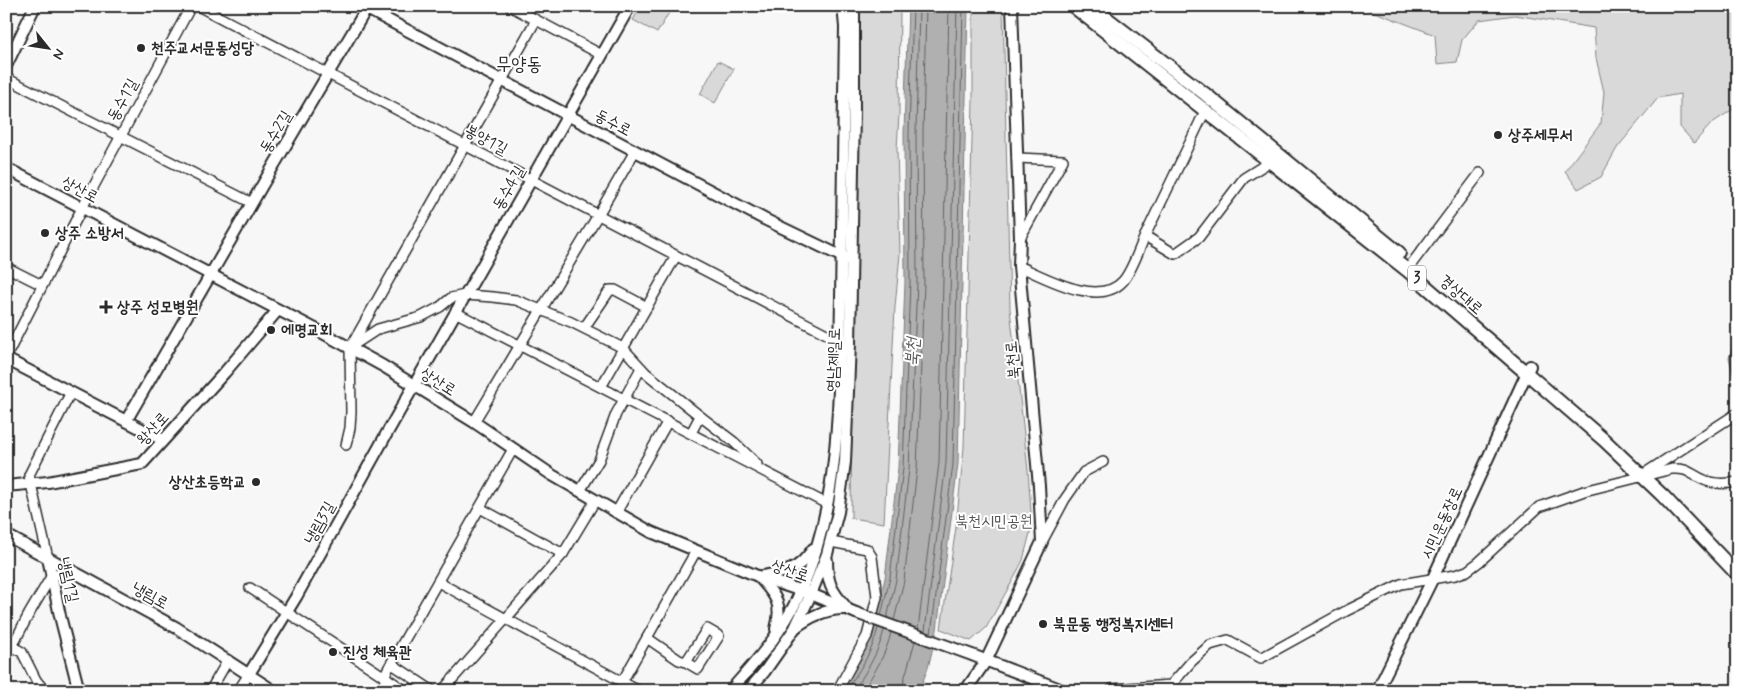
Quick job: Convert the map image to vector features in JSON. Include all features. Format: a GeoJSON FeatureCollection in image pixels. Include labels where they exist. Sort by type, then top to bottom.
{"type":"FeatureCollection","features":[{"type":"Feature","properties":{"kind":"main road","name":"경상대로"},"geometry":{"type":"LineString","coordinates":[[1073,6],[1409,266]]}},
{"type":"Feature","properties":{"kind":"main road","name":"경상대로"},"geometry":{"type":"LineString","coordinates":[[1091,6],[1205,94],[1409,266],[1647,474],[1738,564]]}},
{"type":"Feature","properties":{"kind":"main road","name":"경상대로"},"geometry":{"type":"LineString","coordinates":[[1647,474],[1738,575]]}},
{"type":"Feature","properties":{"kind":"street","name":"동수1길"},"geometry":{"type":"LineString","coordinates":[[6,358],[82,208],[191,6]]}},
{"type":"Feature","properties":{"kind":"street","name":"봉양1길"},"geometry":{"type":"LineString","coordinates":[[198,6],[840,341]]}},
{"type":"Feature","properties":{"kind":"street"},"geometry":{"type":"LineString","coordinates":[[510,6],[602,55]]}},
{"type":"Feature","properties":{"kind":"street","name":"동수4길"},"geometry":{"type":"LineString","coordinates":[[415,385],[630,6]]}},
{"type":"Feature","properties":{"kind":"street","name":"영남제일로"},"geometry":{"type":"LineString","coordinates":[[748,691],[795,628],[820,538],[833,462],[840,341],[842,257],[843,6]]}},
{"type":"Feature","properties":{"kind":"street","name":"영남제일로"},"geometry":{"type":"LineString","coordinates":[[730,691],[774,638],[792,609],[806,593],[827,554],[838,512],[845,462],[852,262],[854,6]]}},
{"type":"Feature","properties":{"kind":"street","name":"북천로"},"geometry":{"type":"LineString","coordinates":[[965,691],[986,661],[1042,542],[1039,486],[1019,266],[1020,238],[1012,6]]}},
{"type":"Feature","properties":{"kind":"street"},"geometry":{"type":"LineString","coordinates":[[6,66],[33,7]]}},
{"type":"Feature","properties":{"kind":"street","name":"동수2길"},"geometry":{"type":"LineString","coordinates":[[126,421],[329,74],[365,7]]}},
{"type":"Feature","properties":{"kind":"street","name":"동수로"},"geometry":{"type":"LineString","coordinates":[[365,7],[567,116],[764,219],[852,262]]}},
{"type":"Feature","properties":{"kind":"street"},"geometry":{"type":"LineString","coordinates":[[346,445],[351,412],[350,348],[536,20]]}},
{"type":"Feature","properties":{"kind":"street"},"geometry":{"type":"LineString","coordinates":[[6,78],[252,203]]}},
{"type":"Feature","properties":{"kind":"street"},"geometry":{"type":"LineString","coordinates":[[1019,266],[1061,284],[1093,292],[1113,290],[1124,280],[1206,110]]}},
{"type":"Feature","properties":{"kind":"street"},"geometry":{"type":"LineString","coordinates":[[474,422],[635,151]]}},
{"type":"Feature","properties":{"kind":"street"},"geometry":{"type":"LineString","coordinates":[[1017,158],[1063,160],[1020,238]]}},
{"type":"Feature","properties":{"kind":"street"},"geometry":{"type":"LineString","coordinates":[[1145,236],[1176,254],[1199,237],[1244,178],[1271,161]]}},
{"type":"Feature","properties":{"kind":"street","name":"상산로"},"geometry":{"type":"LineString","coordinates":[[6,168],[350,348],[415,385],[580,491],[651,532],[760,577],[986,661]]}},
{"type":"Feature","properties":{"kind":"street"},"geometry":{"type":"LineString","coordinates":[[1409,266],[1480,173]]}},
{"type":"Feature","properties":{"kind":"street"},"geometry":{"type":"LineString","coordinates":[[601,387],[676,256]]}},
{"type":"Feature","properties":{"kind":"street"},"geometry":{"type":"LineString","coordinates":[[6,267],[42,285]]}},
{"type":"Feature","properties":{"kind":"street"},"geometry":{"type":"LineString","coordinates":[[584,328],[610,290],[615,290],[647,307]]}},
{"type":"Feature","properties":{"kind":"street"},"geometry":{"type":"LineString","coordinates":[[350,348],[378,329],[421,317],[440,307],[451,298],[465,295],[494,296],[516,300],[584,328],[623,348],[646,373],[734,442],[766,472]]}},
{"type":"Feature","properties":{"kind":"street","name":"왕산로"},"geometry":{"type":"LineString","coordinates":[[6,486],[31,480],[142,464],[278,310]]}},
{"type":"Feature","properties":{"kind":"street"},"geometry":{"type":"LineString","coordinates":[[455,312],[827,504]]}},
{"type":"Feature","properties":{"kind":"street"},"geometry":{"type":"LineString","coordinates":[[6,358],[163,440]]}},
{"type":"Feature","properties":{"kind":"street"},"geometry":{"type":"LineString","coordinates":[[580,491],[599,460],[616,414],[642,368]]}},
{"type":"Feature","properties":{"kind":"street","name":"시민운동장로"},"geometry":{"type":"LineString","coordinates":[[1377,691],[1433,578],[1528,369]]}},
{"type":"Feature","properties":{"kind":"street","name":"냉림3길"},"geometry":{"type":"LineString","coordinates":[[249,674],[287,612],[415,385]]}},
{"type":"Feature","properties":{"kind":"street"},"geometry":{"type":"LineString","coordinates":[[31,480],[71,392]]}},
{"type":"Feature","properties":{"kind":"street"},"geometry":{"type":"LineString","coordinates":[[1647,474],[1736,414],[1738,416]]}},
{"type":"Feature","properties":{"kind":"street"},"geometry":{"type":"LineString","coordinates":[[691,433],[700,416]]}},
{"type":"Feature","properties":{"kind":"street"},"geometry":{"type":"LineString","coordinates":[[616,513],[668,421]]}},
{"type":"Feature","properties":{"kind":"street"},"geometry":{"type":"LineString","coordinates":[[380,691],[392,664],[513,449]]}},
{"type":"Feature","properties":{"kind":"street"},"geometry":{"type":"LineString","coordinates":[[1042,542],[1065,499],[1084,472],[1103,462]]}},
{"type":"Feature","properties":{"kind":"street"},"geometry":{"type":"LineString","coordinates":[[1112,689],[1172,685],[1191,662],[1210,645],[1228,640],[1261,658],[1346,611],[1401,584],[1455,575],[1467,571],[1539,507],[1584,491],[1672,469],[1684,469],[1703,480],[1713,483],[1738,482]]}},
{"type":"Feature","properties":{"kind":"street","name":"냉림1길"},"geometry":{"type":"LineString","coordinates":[[31,480],[78,691]]}},
{"type":"Feature","properties":{"kind":"street"},"geometry":{"type":"LineString","coordinates":[[442,691],[563,554],[595,500]]}},
{"type":"Feature","properties":{"kind":"street"},"geometry":{"type":"LineString","coordinates":[[480,508],[563,554]]}},
{"type":"Feature","properties":{"kind":"street","name":"냉림로"},"geometry":{"type":"LineString","coordinates":[[6,535],[177,628],[274,691]]}},
{"type":"Feature","properties":{"kind":"street"},"geometry":{"type":"LineString","coordinates":[[774,638],[779,618],[779,606],[776,596],[760,577],[785,572],[801,564],[820,538]]}},
{"type":"Feature","properties":{"kind":"street"},"geometry":{"type":"LineString","coordinates":[[831,542],[867,549],[872,557],[877,597],[867,636],[836,691]]}},
{"type":"Feature","properties":{"kind":"street"},"geometry":{"type":"LineString","coordinates":[[622,682],[696,552]]}},
{"type":"Feature","properties":{"kind":"street"},"geometry":{"type":"LineString","coordinates":[[827,554],[829,586],[852,611]]}},
{"type":"Feature","properties":{"kind":"street"},"geometry":{"type":"LineString","coordinates":[[6,658],[9,644],[52,575],[72,571]]}},
{"type":"Feature","properties":{"kind":"street"},"geometry":{"type":"LineString","coordinates":[[438,582],[639,691]]}},
{"type":"Feature","properties":{"kind":"street"},"geometry":{"type":"LineString","coordinates":[[250,588],[406,691]]}},
{"type":"Feature","properties":{"kind":"street"},"geometry":{"type":"LineString","coordinates":[[795,628],[809,617],[834,609],[852,611]]}},
{"type":"Feature","properties":{"kind":"street"},"geometry":{"type":"LineString","coordinates":[[647,638],[679,660],[686,662]]}},
{"type":"Feature","properties":{"kind":"street"},"geometry":{"type":"LineString","coordinates":[[9,644],[22,652],[36,680],[45,691]]}},
{"type":"Feature","properties":{"kind":"street"},"geometry":{"type":"LineString","coordinates":[[210,691],[228,660]]}},
{"type":"Feature","properties":{"kind":"street"},"geometry":{"type":"LineString","coordinates":[[986,661],[1066,691]]}},
{"type":"Feature","properties":{"kind":"street"},"geometry":{"type":"LineString","coordinates":[[392,664],[433,691]]}},
{"type":"Feature","properties":{"kind":"street"},"geometry":{"type":"LineString","coordinates":[[238,691],[249,674]]}},
{"type":"Feature","properties":{"kind":"green space"},"geometry":{"type":"Polygon","coordinates":[[[641,6],[668,6],[670,11],[657,33],[633,20],[641,6]]]}},
{"type":"Feature","properties":{"kind":"green space"},"geometry":{"type":"Polygon","coordinates":[[[855,6],[900,6],[897,149],[900,254],[895,307],[884,523],[851,518],[855,6]]]}},
{"type":"Feature","properties":{"kind":"green space","name":"북천시민공원"},"geometry":{"type":"Polygon","coordinates":[[[973,6],[1003,6],[1010,309],[1028,470],[1032,525],[1023,560],[1014,578],[986,628],[971,641],[941,629],[956,527],[964,447],[973,101],[973,6]]]}},
{"type":"Feature","properties":{"kind":"green space"},"geometry":{"type":"Polygon","coordinates":[[[1359,6],[1738,6],[1738,106],[1712,123],[1694,143],[1680,127],[1680,94],[1658,98],[1617,148],[1601,177],[1578,189],[1565,171],[1601,123],[1604,92],[1596,58],[1594,28],[1515,15],[1479,20],[1462,40],[1457,62],[1437,64],[1435,35],[1359,6]]]}},
{"type":"Feature","properties":{"kind":"green space"},"geometry":{"type":"Polygon","coordinates":[[[718,61],[734,69],[715,103],[700,94],[718,61]]]}},
{"type":"Feature","properties":{"kind":"water","name":"북천"},"geometry":{"type":"Polygon","coordinates":[[[908,6],[968,6],[958,464],[937,630],[928,668],[919,691],[839,691],[855,669],[872,635],[885,578],[898,468],[905,282],[904,133],[908,6]]]}},
{"type":"Feature","properties":{"kind":"water"},"geometry":{"type":"Polygon","coordinates":[[[1738,331],[1738,391],[1729,358],[1738,331]]]}},
{"type":"Feature","properties":{"kind":"place","name":"천주교서문동성당"},"geometry":{"type":"Point","coordinates":[141,48]}},
{"type":"Feature","properties":{"kind":"place","name":"상주세무서"},"geometry":{"type":"Point","coordinates":[1498,135]}},
{"type":"Feature","properties":{"kind":"place","name":"상주 소방서"},"geometry":{"type":"Point","coordinates":[45,233]}},
{"type":"Feature","properties":{"kind":"place","name":"상주 성모병원"},"geometry":{"type":"Point","coordinates":[106,307]}},
{"type":"Feature","properties":{"kind":"place","name":"에명교회"},"geometry":{"type":"Point","coordinates":[271,330]}},
{"type":"Feature","properties":{"kind":"place","name":"상산초등학교"},"geometry":{"type":"Point","coordinates":[256,482]}},
{"type":"Feature","properties":{"kind":"place","name":"북문동 행정복지센터"},"geometry":{"type":"Point","coordinates":[1043,624]}},
{"type":"Feature","properties":{"kind":"place","name":"진성 체육관"},"geometry":{"type":"Point","coordinates":[333,652]}},
{"type":"Feature","properties":{"kind":"district","name":"무양동"},"geometry":{"type":"Point","coordinates":[519,64]}}]}
